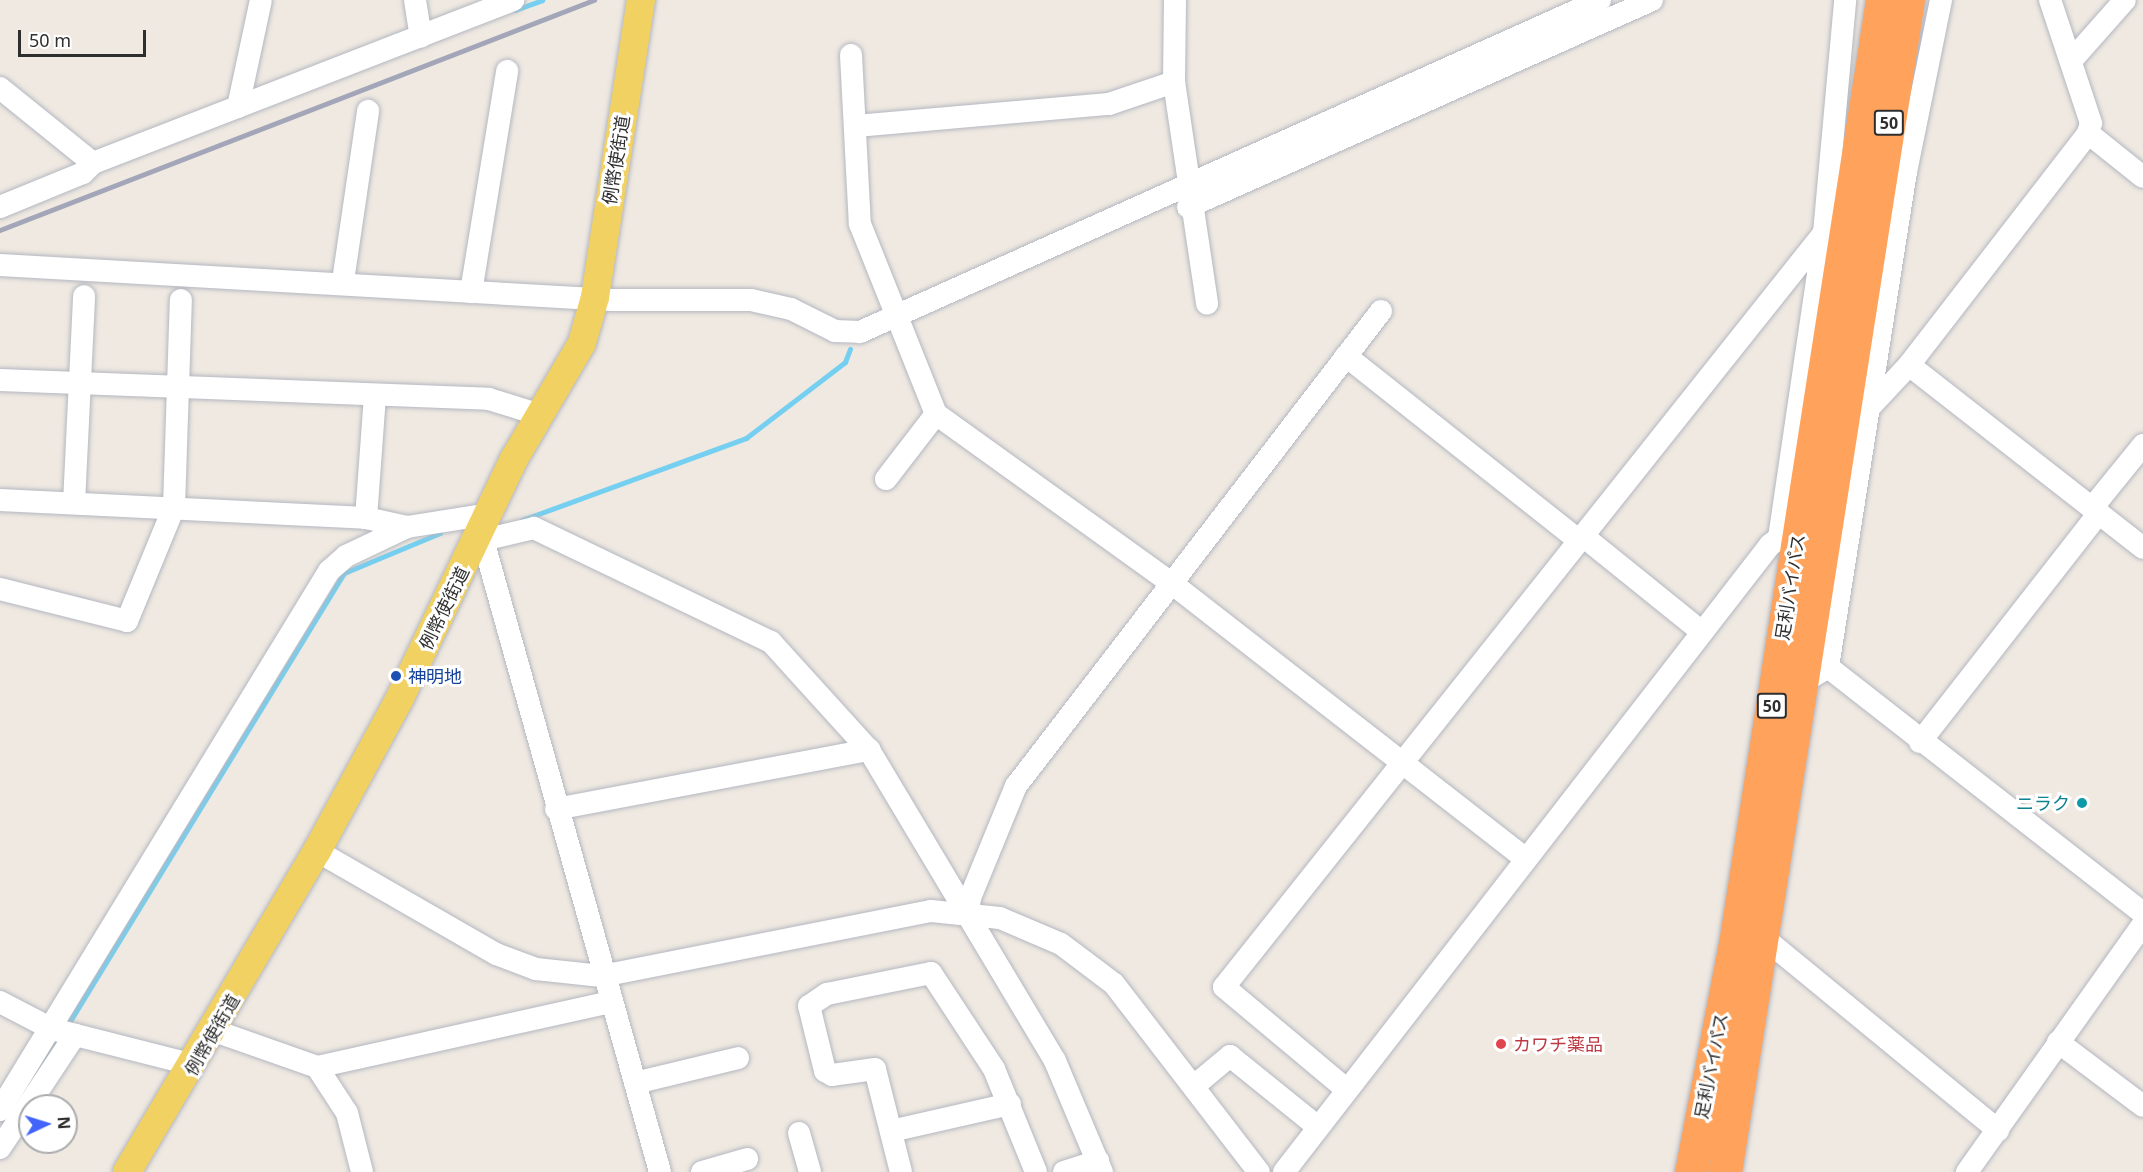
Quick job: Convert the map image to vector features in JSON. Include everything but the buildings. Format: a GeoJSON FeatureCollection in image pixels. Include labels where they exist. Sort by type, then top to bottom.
{"type":"FeatureCollection","features":[{"type":"Feature","properties":{"kind":"highway","name":"足利バイパス"},"geometry":{"type":"LineString","coordinates":[[1691,1172],[1735,944],[1788,541],[1846,239],[1882,0]]}},
{"type":"Feature","properties":{"kind":"highway","name":"足利バイパス"},"geometry":{"type":"LineString","coordinates":[[1725,1172],[1764,938],[1800,684],[1846,239],[1908,0]]}},
{"type":"Feature","properties":{"kind":"main road","name":"例幣使街道"},"geometry":{"type":"LineString","coordinates":[[127,1172],[215,1031],[317,851],[399,700],[540,415],[582,343],[595,297],[641,0]]}},
{"type":"Feature","properties":{"kind":"street"},"geometry":{"type":"LineString","coordinates":[[237,107],[261,0]]}},
{"type":"Feature","properties":{"kind":"street"},"geometry":{"type":"LineString","coordinates":[[415,0],[421,37]]}},
{"type":"Feature","properties":{"kind":"street"},"geometry":{"type":"LineString","coordinates":[[0,207],[237,107],[513,0]]}},
{"type":"Feature","properties":{"kind":"street"},"geometry":{"type":"LineString","coordinates":[[1175,0],[1174,82],[1191,181],[1188,207],[1207,304]]}},
{"type":"Feature","properties":{"kind":"street"},"geometry":{"type":"LineString","coordinates":[[0,265],[343,281],[471,292],[769,302],[846,333],[860,332],[895,313],[1600,0]]}},
{"type":"Feature","properties":{"kind":"street"},"geometry":{"type":"LineString","coordinates":[[1188,207],[1652,0]]}},
{"type":"Feature","properties":{"kind":"street"},"geometry":{"type":"LineString","coordinates":[[1346,1089],[1224,987],[1581,538],[1846,239],[1845,0]]}},
{"type":"Feature","properties":{"kind":"street"},"geometry":{"type":"LineString","coordinates":[[1828,667],[1867,410],[1941,0]]}},
{"type":"Feature","properties":{"kind":"street"},"geometry":{"type":"LineString","coordinates":[[1867,410],[1909,365],[2088,133],[2091,123],[2050,0]]}},
{"type":"Feature","properties":{"kind":"street"},"geometry":{"type":"LineString","coordinates":[[2071,62],[2125,0]]}},
{"type":"Feature","properties":{"kind":"street"},"geometry":{"type":"LineString","coordinates":[[852,55],[860,224],[936,414],[1174,585],[1526,859]]}},
{"type":"Feature","properties":{"kind":"street"},"geometry":{"type":"LineString","coordinates":[[471,292],[507,71]]}},
{"type":"Feature","properties":{"kind":"street"},"geometry":{"type":"LineString","coordinates":[[856,126],[1109,104],[1174,82]]}},
{"type":"Feature","properties":{"kind":"street"},"geometry":{"type":"LineString","coordinates":[[0,88],[88,168]]}},
{"type":"Feature","properties":{"kind":"street"},"geometry":{"type":"LineString","coordinates":[[0,107],[88,168]]}},
{"type":"Feature","properties":{"kind":"street"},"geometry":{"type":"LineString","coordinates":[[343,281],[368,111]]}},
{"type":"Feature","properties":{"kind":"street"},"geometry":{"type":"LineString","coordinates":[[2088,133],[2143,177]]}},
{"type":"Feature","properties":{"kind":"street"},"geometry":{"type":"LineString","coordinates":[[74,503],[78,382],[84,296]]}},
{"type":"Feature","properties":{"kind":"street"},"geometry":{"type":"LineString","coordinates":[[0,589],[127,621],[174,507],[181,300]]}},
{"type":"Feature","properties":{"kind":"street"},"geometry":{"type":"LineString","coordinates":[[968,914],[970,898],[1016,786],[1174,585],[1381,311]]}},
{"type":"Feature","properties":{"kind":"street"},"geometry":{"type":"LineString","coordinates":[[1346,356],[1702,632]]}},
{"type":"Feature","properties":{"kind":"street"},"geometry":{"type":"LineString","coordinates":[[1909,365],[2143,548]]}},
{"type":"Feature","properties":{"kind":"street"},"geometry":{"type":"LineString","coordinates":[[0,380],[179,385],[489,399],[540,415]]}},
{"type":"Feature","properties":{"kind":"street"},"geometry":{"type":"LineString","coordinates":[[366,518],[375,395]]}},
{"type":"Feature","properties":{"kind":"street"},"geometry":{"type":"LineString","coordinates":[[886,479],[936,414]]}},
{"type":"Feature","properties":{"kind":"street"},"geometry":{"type":"LineString","coordinates":[[1920,742],[2143,445]]}},
{"type":"Feature","properties":{"kind":"street"},"geometry":{"type":"LineString","coordinates":[[0,500],[366,518],[407,527],[485,525],[534,528],[721,614],[771,642],[869,750],[1055,1061],[1100,1167],[1064,1172]]}},
{"type":"Feature","properties":{"kind":"street"},"geometry":{"type":"LineString","coordinates":[[485,525],[556,809],[609,1002],[660,1172]]}},
{"type":"Feature","properties":{"kind":"street"},"geometry":{"type":"LineString","coordinates":[[0,1148],[64,1032],[329,571],[346,556],[407,527]]}},
{"type":"Feature","properties":{"kind":"street"},"geometry":{"type":"LineString","coordinates":[[1284,1172],[1702,632],[1788,541]]}},
{"type":"Feature","properties":{"kind":"street"},"geometry":{"type":"LineString","coordinates":[[1800,684],[1828,667]]}},
{"type":"Feature","properties":{"kind":"street"},"geometry":{"type":"LineString","coordinates":[[1828,667],[1920,742],[2143,913]]}},
{"type":"Feature","properties":{"kind":"street"},"geometry":{"type":"LineString","coordinates":[[556,809],[869,750]]}},
{"type":"Feature","properties":{"kind":"street"},"geometry":{"type":"LineString","coordinates":[[317,851],[496,954],[536,969],[602,976],[867,921],[931,911],[968,914],[1032,929],[1086,961],[1114,984],[1258,1172]]}},
{"type":"Feature","properties":{"kind":"street"},"geometry":{"type":"LineString","coordinates":[[1967,1172],[2143,924]]}},
{"type":"Feature","properties":{"kind":"street"},"geometry":{"type":"LineString","coordinates":[[1764,938],[1998,1130]]}},
{"type":"Feature","properties":{"kind":"street"},"geometry":{"type":"LineString","coordinates":[[901,1172],[875,1069],[825,1071],[812,999],[931,973],[994,1069],[1036,1172]]}},
{"type":"Feature","properties":{"kind":"street"},"geometry":{"type":"LineString","coordinates":[[0,1002],[64,1032],[194,1065]]}},
{"type":"Feature","properties":{"kind":"street"},"geometry":{"type":"LineString","coordinates":[[215,1031],[316,1067],[609,1002]]}},
{"type":"Feature","properties":{"kind":"street"},"geometry":{"type":"LineString","coordinates":[[0,1110],[64,1032]]}},
{"type":"Feature","properties":{"kind":"street"},"geometry":{"type":"LineString","coordinates":[[2058,1042],[2143,1106]]}},
{"type":"Feature","properties":{"kind":"street"},"geometry":{"type":"LineString","coordinates":[[1194,1086],[1230,1056],[1318,1127]]}},
{"type":"Feature","properties":{"kind":"street"},"geometry":{"type":"LineString","coordinates":[[635,1083],[738,1058]]}},
{"type":"Feature","properties":{"kind":"street"},"geometry":{"type":"LineString","coordinates":[[316,1067],[347,1113],[362,1172]]}},
{"type":"Feature","properties":{"kind":"street"},"geometry":{"type":"LineString","coordinates":[[891,1131],[1010,1104]]}},
{"type":"Feature","properties":{"kind":"street"},"geometry":{"type":"LineString","coordinates":[[799,1132],[810,1172]]}},
{"type":"Feature","properties":{"kind":"street"},"geometry":{"type":"LineString","coordinates":[[702,1172],[747,1159]]}},
{"type":"Feature","properties":{"kind":"waterway"},"geometry":{"type":"LineString","coordinates":[[515,10],[542,0]]}},
{"type":"Feature","properties":{"kind":"waterway"},"geometry":{"type":"LineString","coordinates":[[522,520],[746,438],[845,362],[850,349]]}},
{"type":"Feature","properties":{"kind":"waterway"},"geometry":{"type":"LineString","coordinates":[[67,1026],[344,573],[440,533]]}},
{"type":"Feature","properties":{"kind":"waterway"},"geometry":{"type":"LineString","coordinates":[[41,1066],[60,1036]]}},
{"type":"Feature","properties":{"kind":"railway"},"geometry":{"type":"LineString","coordinates":[[0,230],[594,0]]}},
{"type":"Feature","properties":{"kind":"place","name":"神明地"},"geometry":{"type":"Point","coordinates":[396,676]}},
{"type":"Feature","properties":{"kind":"place","name":"ニラク"},"geometry":{"type":"Point","coordinates":[2082,803]}},
{"type":"Feature","properties":{"kind":"place","name":"カワチ薬品"},"geometry":{"type":"Point","coordinates":[1501,1044]}}]}
